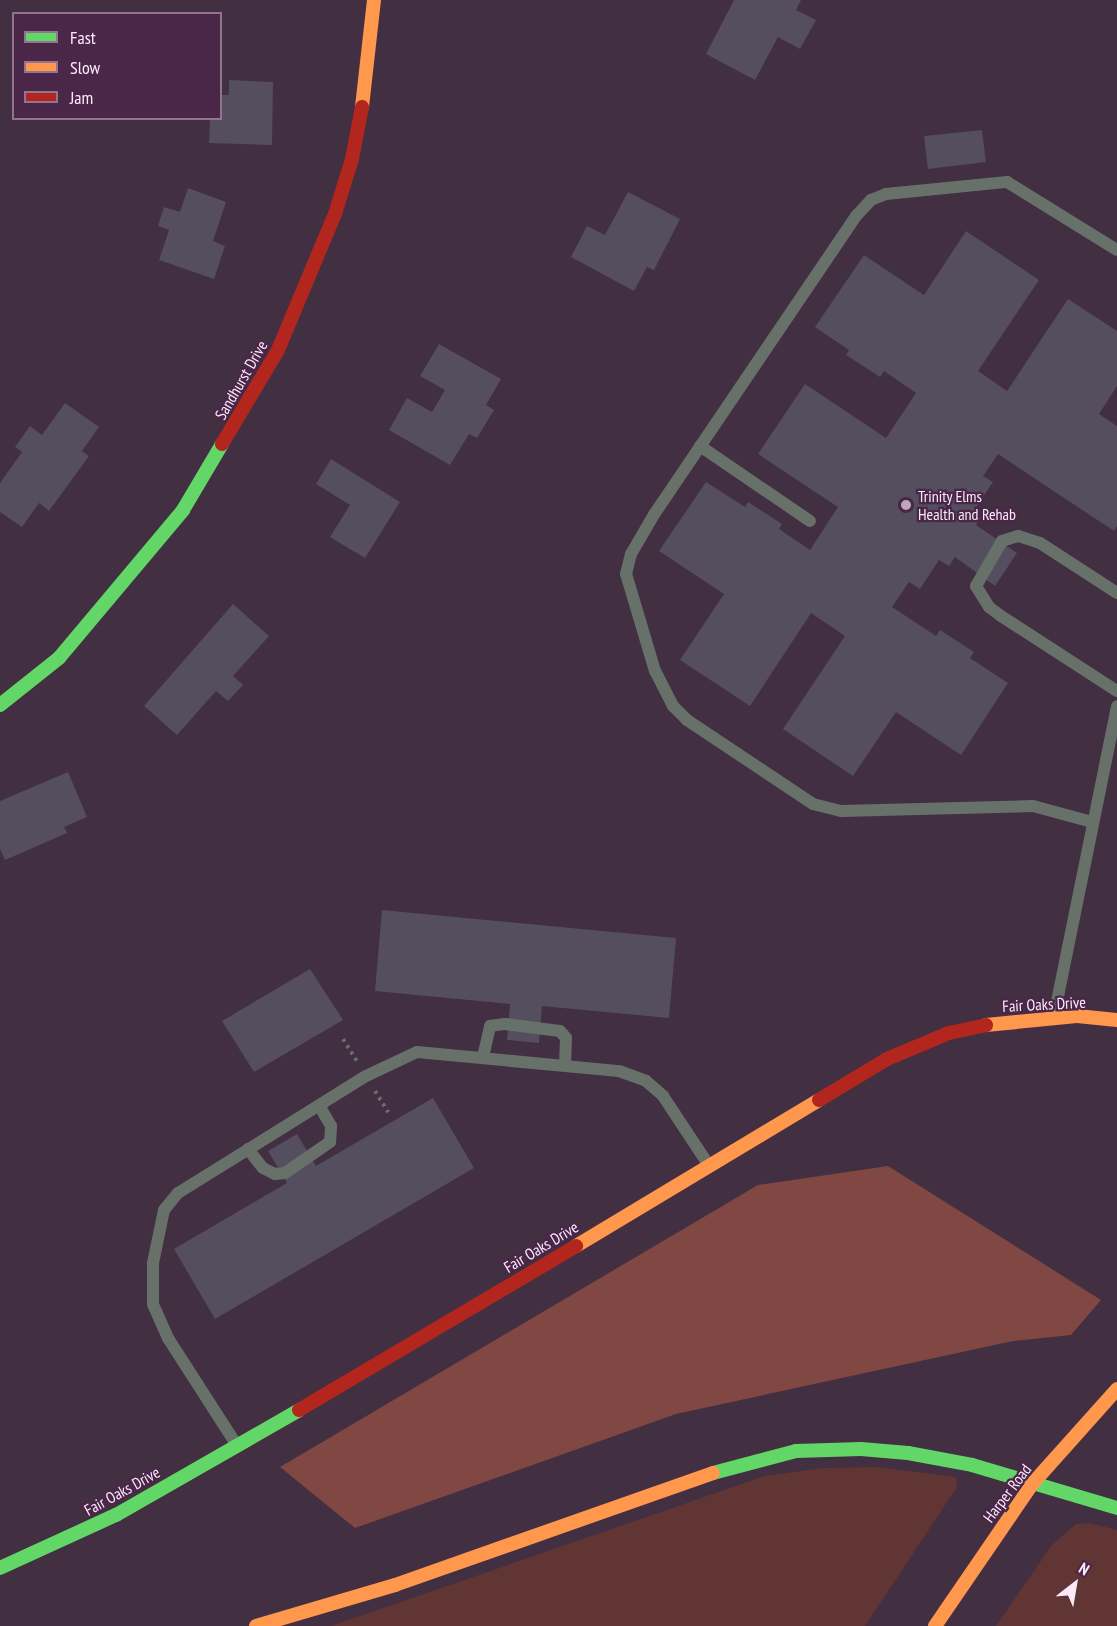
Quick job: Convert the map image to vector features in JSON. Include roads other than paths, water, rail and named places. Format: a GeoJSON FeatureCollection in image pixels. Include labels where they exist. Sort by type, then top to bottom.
{"type":"FeatureCollection","features":[{"type":"Feature","properties":{"kind":"main road","name":"Sandhurst Drive"},"geometry":{"type":"LineString","coordinates":[[0,705],[59,658],[183,510],[278,350],[315,264],[352,159],[364,95],[374,0]]}},
{"type":"Feature","properties":{"kind":"main road","name":"Fair Oaks Drive"},"geometry":{"type":"LineString","coordinates":[[0,1568],[116,1515],[427,1336],[708,1164],[887,1059],[949,1032],[1008,1020],[1054,1017],[1117,1020]]}},
{"type":"Feature","properties":{"kind":"main road","name":"Harper Road"},"geometry":{"type":"LineString","coordinates":[[935,1626],[1033,1483],[1117,1389]]}},
{"type":"Feature","properties":{"kind":"main road"},"geometry":{"type":"LineString","coordinates":[[256,1626],[394,1585],[702,1476],[796,1451],[861,1449],[908,1453],[972,1465],[1117,1508]]}},
{"type":"Feature","properties":{"kind":"lane"},"geometry":{"type":"LineString","coordinates":[[1092,822],[1033,806],[841,811],[813,804],[687,720],[673,706],[655,671],[630,587],[627,562],[700,446],[857,214],[871,200],[886,194],[1007,182],[1029,192],[1117,250]]}},
{"type":"Feature","properties":{"kind":"lane"},"geometry":{"type":"LineString","coordinates":[[700,446],[810,521]]}},
{"type":"Feature","properties":{"kind":"lane"},"geometry":{"type":"LineString","coordinates":[[1117,593],[1041,543],[1018,536],[1002,541],[976,586],[989,607],[1001,616],[1117,691]]}},
{"type":"Feature","properties":{"kind":"lane"},"geometry":{"type":"LineString","coordinates":[[1054,1017],[1117,706]]}},
{"type":"Feature","properties":{"kind":"lane"},"geometry":{"type":"LineString","coordinates":[[483,1057],[487,1032],[498,1023],[560,1031],[566,1038],[565,1065]]}},
{"type":"Feature","properties":{"kind":"lane"},"geometry":{"type":"LineString","coordinates":[[236,1444],[163,1329],[153,1304],[153,1263],[164,1210],[170,1200],[319,1105],[406,1054],[432,1052],[619,1071],[646,1081],[663,1096],[708,1164]]}},
{"type":"Feature","properties":{"kind":"lane"},"geometry":{"type":"LineString","coordinates":[[248,1149],[269,1172],[285,1173],[295,1167],[330,1142],[331,1126],[319,1105]]}},
{"type":"Feature","properties":{"kind":"place","name":"Trinity Elms Health and Rehab"},"geometry":{"type":"Point","coordinates":[906,505]}}]}
